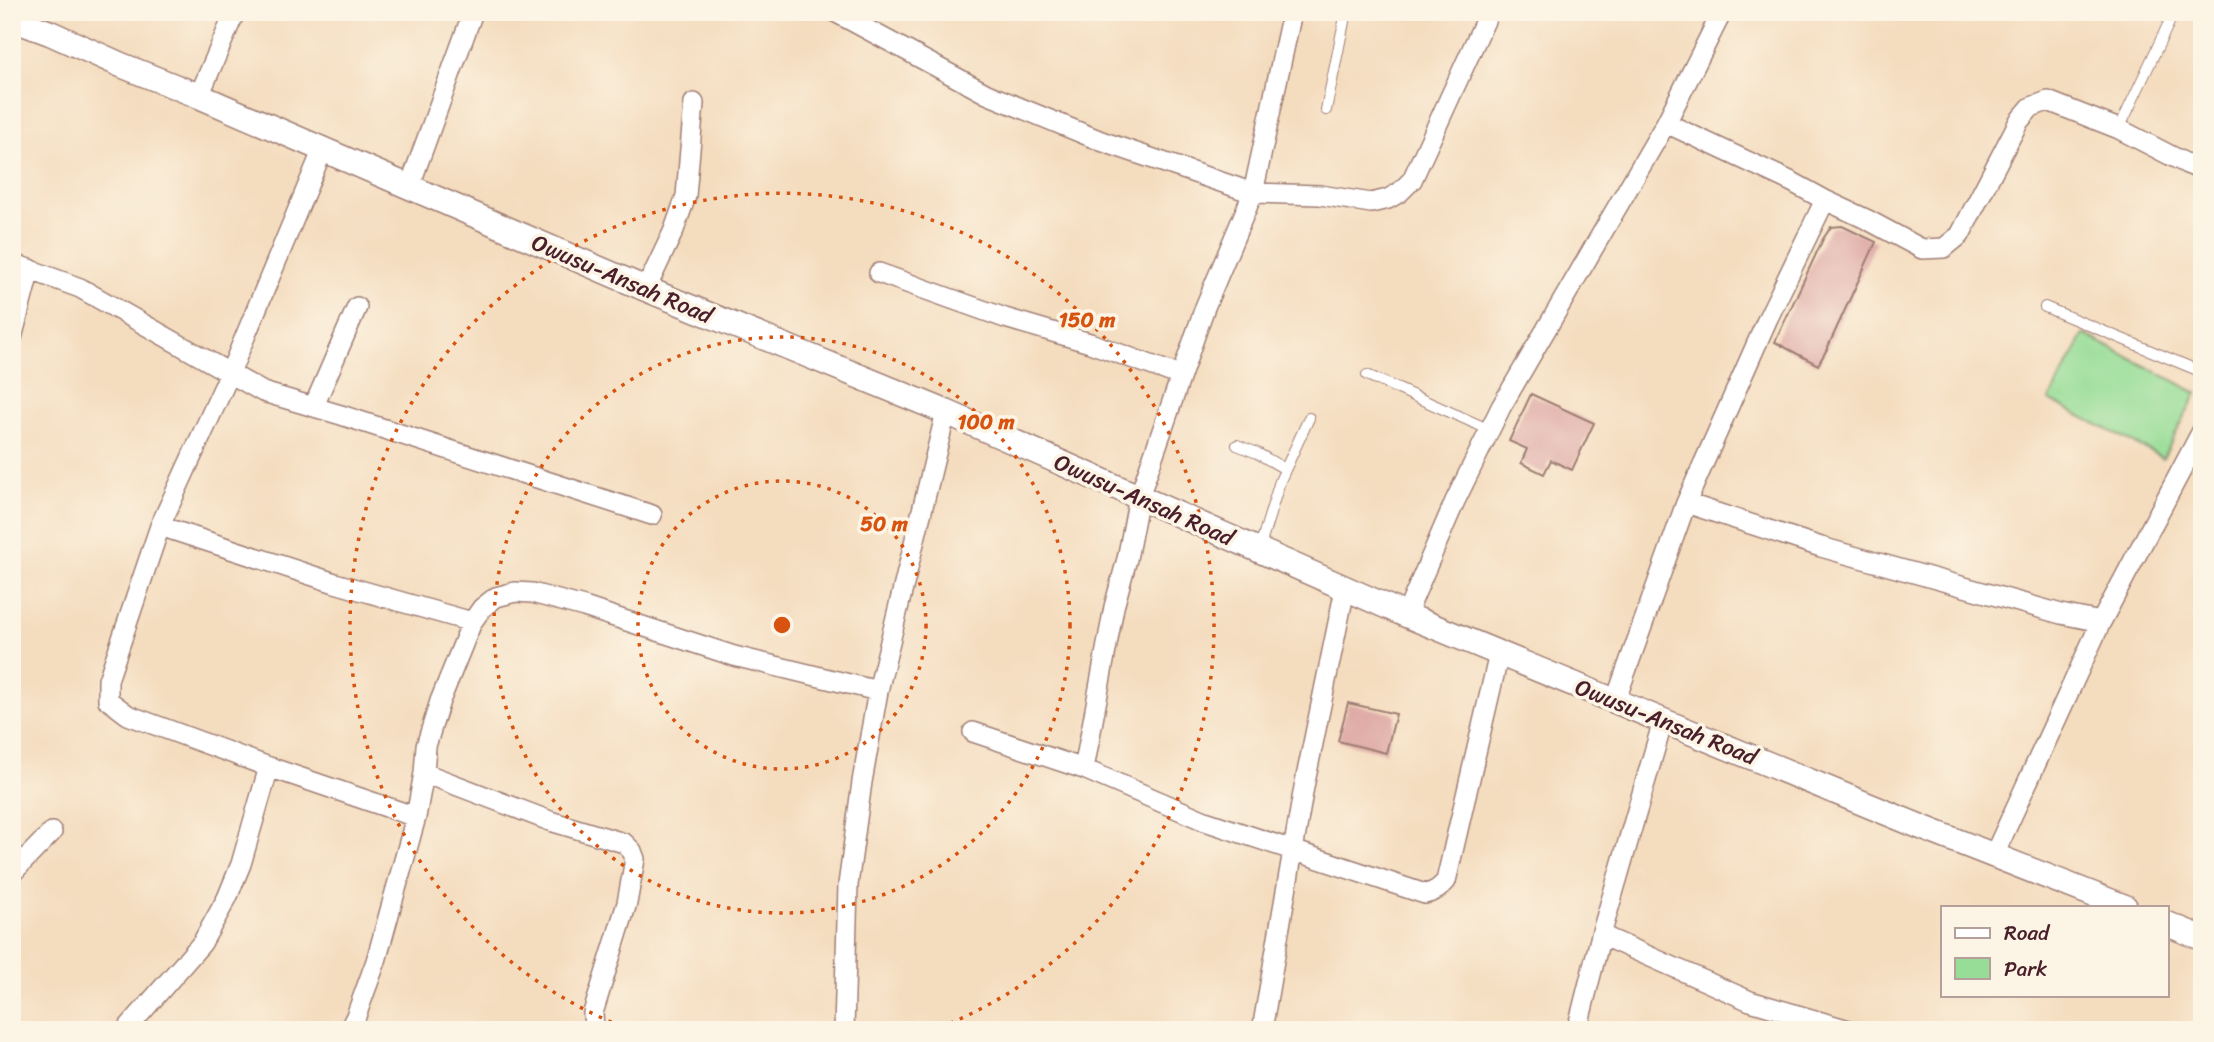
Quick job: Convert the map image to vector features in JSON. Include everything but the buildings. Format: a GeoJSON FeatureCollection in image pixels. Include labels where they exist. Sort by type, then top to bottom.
{"type":"FeatureCollection","features":[{"type":"Feature","properties":{"kind":"street"},"geometry":{"type":"LineString","coordinates":[[199,96],[234,12]]}},
{"type":"Feature","properties":{"kind":"street"},"geometry":{"type":"LineString","coordinates":[[409,188],[473,12]]}},
{"type":"Feature","properties":{"kind":"street"},"geometry":{"type":"LineString","coordinates":[[835,12],[987,94],[1101,141],[1253,193],[1320,195],[1371,203],[1400,192],[1412,180],[1489,12]]}},
{"type":"Feature","properties":{"kind":"street"},"geometry":{"type":"LineString","coordinates":[[1084,769],[1114,607],[1139,497],[1205,307],[1253,193],[1292,12]]}},
{"type":"Feature","properties":{"kind":"street"},"geometry":{"type":"LineString","coordinates":[[1406,615],[1455,501],[1490,430],[1534,348],[1666,124],[1722,12]]}},
{"type":"Feature","properties":{"kind":"street","name":"Owusu-Ansah Road"},"geometry":{"type":"LineString","coordinates":[[12,19],[199,96],[646,289],[946,412],[1406,615],[1920,827],[2122,906]]}},
{"type":"Feature","properties":{"kind":"street"},"geometry":{"type":"LineString","coordinates":[[1666,124],[1792,181],[1922,250],[1944,248],[1960,235],[2019,121],[2031,107],[2048,101],[2119,129],[2202,170]]}},
{"type":"Feature","properties":{"kind":"street"},"geometry":{"type":"LineString","coordinates":[[646,289],[674,230],[686,196],[694,103]]}},
{"type":"Feature","properties":{"kind":"street"},"geometry":{"type":"LineString","coordinates":[[323,149],[230,373],[160,526],[108,680],[108,700],[128,715],[270,768],[416,817]]}},
{"type":"Feature","properties":{"kind":"street"},"geometry":{"type":"LineString","coordinates":[[1615,702],[1686,503],[1768,318],[1825,200]]}},
{"type":"Feature","properties":{"kind":"street"},"geometry":{"type":"LineString","coordinates":[[12,338],[21,266],[80,288],[263,392],[652,515]]}},
{"type":"Feature","properties":{"kind":"street"},"geometry":{"type":"LineString","coordinates":[[879,273],[1181,376]]}},
{"type":"Feature","properties":{"kind":"street"},"geometry":{"type":"LineString","coordinates":[[314,406],[356,307]]}},
{"type":"Feature","properties":{"kind":"street"},"geometry":{"type":"LineString","coordinates":[[844,1030],[848,885],[878,691],[946,412]]}},
{"type":"Feature","properties":{"kind":"street"},"geometry":{"type":"LineString","coordinates":[[1994,855],[2101,622],[2202,431]]}},
{"type":"Feature","properties":{"kind":"street"},"geometry":{"type":"LineString","coordinates":[[1686,503],[1821,547],[2061,614],[2101,622]]}},
{"type":"Feature","properties":{"kind":"street"},"geometry":{"type":"LineString","coordinates":[[160,526],[335,583],[472,622]]}},
{"type":"Feature","properties":{"kind":"street"},"geometry":{"type":"LineString","coordinates":[[1262,1030],[1293,851],[1345,589]]}},
{"type":"Feature","properties":{"kind":"street"},"geometry":{"type":"LineString","coordinates":[[349,1030],[376,961],[416,817],[426,746],[433,723],[472,622],[482,608],[496,597],[514,592],[532,593],[584,607],[734,656],[878,691]]}},
{"type":"Feature","properties":{"kind":"street"},"geometry":{"type":"LineString","coordinates":[[973,732],[1084,769],[1205,821],[1425,894],[1441,887],[1446,880],[1499,654]]}},
{"type":"Feature","properties":{"kind":"street"},"geometry":{"type":"LineString","coordinates":[[1577,1030],[1601,935],[1663,722]]}},
{"type":"Feature","properties":{"kind":"street"},"geometry":{"type":"LineString","coordinates":[[126,1030],[202,943],[227,898],[241,864],[270,768]]}},
{"type":"Feature","properties":{"kind":"street"},"geometry":{"type":"LineString","coordinates":[[424,774],[550,821],[624,843],[632,851],[635,859],[627,903],[593,1013],[594,1030]]}},
{"type":"Feature","properties":{"kind":"street"},"geometry":{"type":"LineString","coordinates":[[12,873],[52,832]]}},
{"type":"Feature","properties":{"kind":"street"},"geometry":{"type":"LineString","coordinates":[[2168,924],[2202,938]]}},
{"type":"Feature","properties":{"kind":"street"},"geometry":{"type":"LineString","coordinates":[[1601,935],[1750,1001],[1849,1030]]}},
{"type":"Feature","properties":{"kind":"lane"},"geometry":{"type":"LineString","coordinates":[[1326,110],[1346,12]]}},
{"type":"Feature","properties":{"kind":"lane"},"geometry":{"type":"LineString","coordinates":[[2119,129],[2174,12]]}},
{"type":"Feature","properties":{"kind":"lane"},"geometry":{"type":"LineString","coordinates":[[2045,307],[2202,372]]}},
{"type":"Feature","properties":{"kind":"lane"},"geometry":{"type":"LineString","coordinates":[[1367,375],[1490,430]]}},
{"type":"Feature","properties":{"kind":"lane"},"geometry":{"type":"LineString","coordinates":[[1258,550],[1285,469],[1309,418]]}},
{"type":"Feature","properties":{"kind":"lane"},"geometry":{"type":"LineString","coordinates":[[1237,445],[1285,469]]}},
{"type":"Feature","properties":{"kind":"green space"},"geometry":{"type":"Polygon","coordinates":[[[2084,334],[2197,393],[2163,458],[2049,400],[2084,334]]]}}]}
